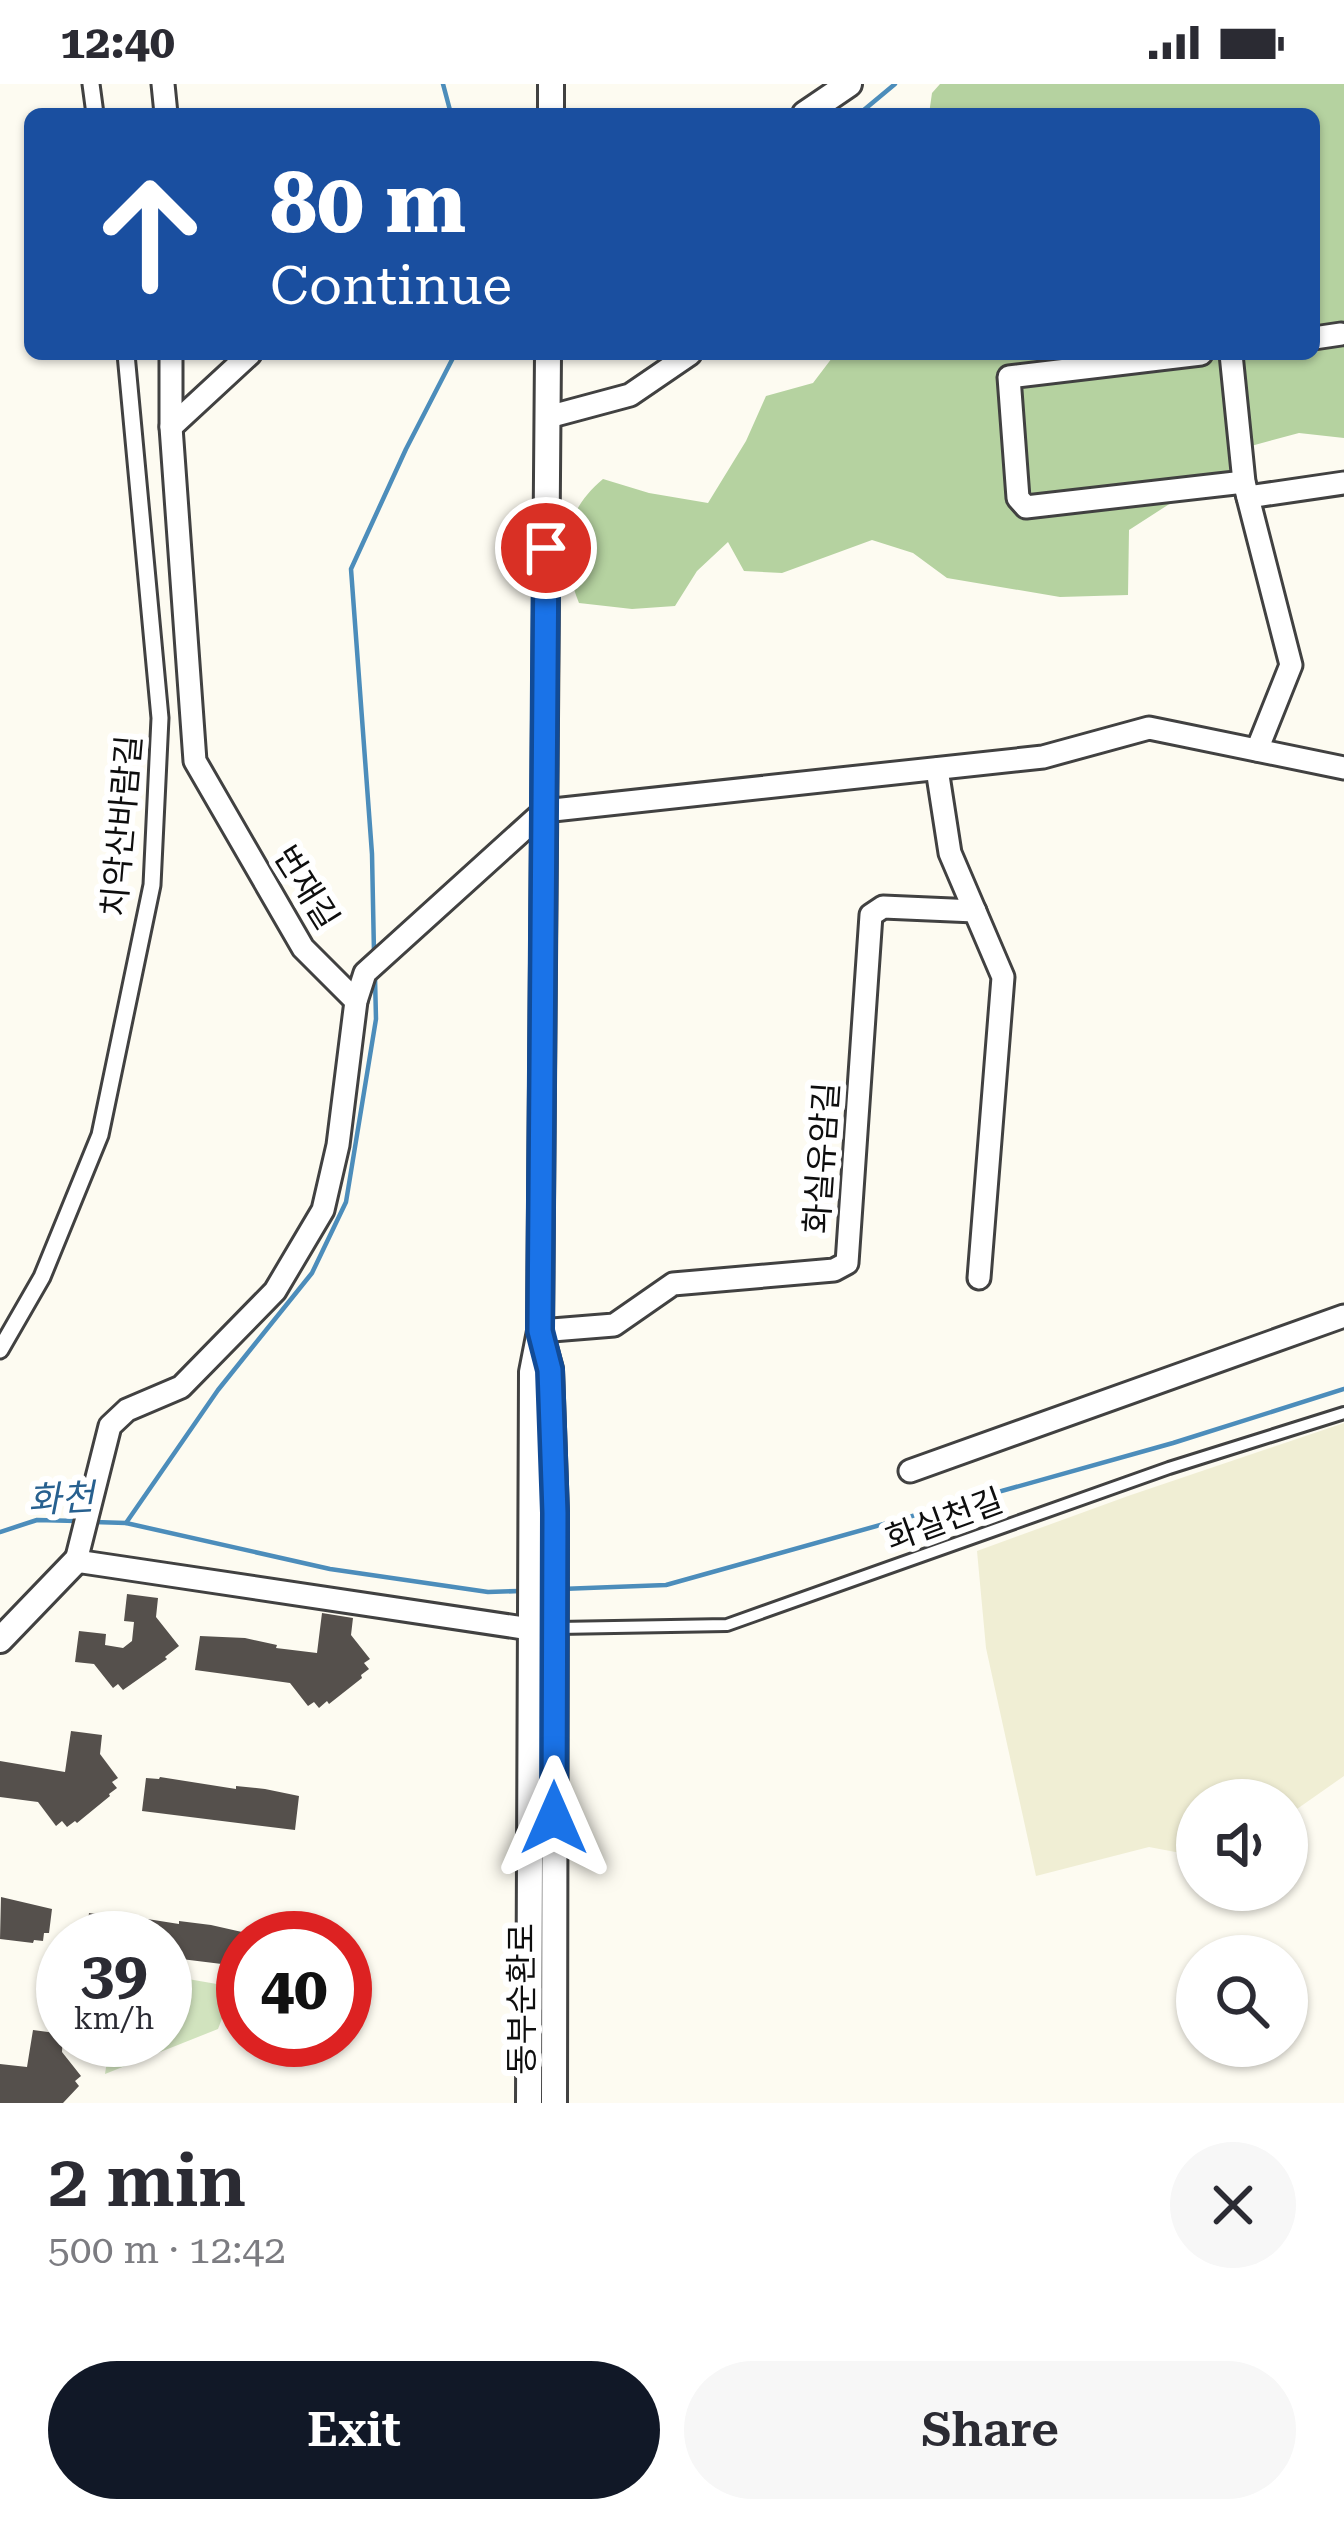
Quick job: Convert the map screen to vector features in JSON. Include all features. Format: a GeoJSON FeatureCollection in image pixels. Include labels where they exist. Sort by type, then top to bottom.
{"type":"FeatureCollection","features":[{"type":"Feature","properties":{"kind":"street"},"geometry":{"type":"LineString","coordinates":[[814,108],[850,84]]}},
{"type":"Feature","properties":{"kind":"street"},"geometry":{"type":"LineString","coordinates":[[1320,337],[1341,334]]}},
{"type":"Feature","properties":{"kind":"street","name":"치악산바람길"},"geometry":{"type":"LineString","coordinates":[[0,1350],[42,1277],[100,1135],[152,885],[160,718],[127,360]]}},
{"type":"Feature","properties":{"kind":"street","name":"번재길"},"geometry":{"type":"LineString","coordinates":[[171,360],[171,428],[195,761],[303,948],[356,1001]]}},
{"type":"Feature","properties":{"kind":"street"},"geometry":{"type":"LineString","coordinates":[[171,428],[244,360]]}},
{"type":"Feature","properties":{"kind":"street"},"geometry":{"type":"LineString","coordinates":[[78,1555],[542,1618],[543,1514],[532,1372],[540,1331],[548,360]]}},
{"type":"Feature","properties":{"kind":"street"},"geometry":{"type":"LineString","coordinates":[[548,417],[630,395],[681,360]]}},
{"type":"Feature","properties":{"kind":"street"},"geometry":{"type":"LineString","coordinates":[[1151,360],[1009,377],[1018,498],[1026,507],[1344,483]]}},
{"type":"Feature","properties":{"kind":"street"},"geometry":{"type":"LineString","coordinates":[[1233,360],[1246,490],[1291,665],[1257,750]]}},
{"type":"Feature","properties":{"kind":"street"},"geometry":{"type":"LineString","coordinates":[[0,1640],[78,1555],[110,1426],[127,1410],[181,1387],[275,1292],[322,1210],[333,1167],[356,1001],[365,973],[544,811],[1043,758],[1149,728],[1344,768]]}},
{"type":"Feature","properties":{"kind":"street"},"geometry":{"type":"LineString","coordinates":[[938,769],[950,853],[1004,977],[979,1278]]}},
{"type":"Feature","properties":{"kind":"street","name":"화실유암길"},"geometry":{"type":"LineString","coordinates":[[540,1331],[614,1325],[673,1284],[834,1270],[847,1263],[871,915],[883,907],[975,911]]}},
{"type":"Feature","properties":{"kind":"street"},"geometry":{"type":"LineString","coordinates":[[910,1471],[1344,1316]]}},
{"type":"Feature","properties":{"kind":"street","name":"동부순환로"},"geometry":{"type":"LineString","coordinates":[[529,2103],[542,1618]]}},
{"type":"Feature","properties":{"kind":"street","name":"동부순환로"},"geometry":{"type":"LineString","coordinates":[[542,1618],[554,2103]]}},
{"type":"Feature","properties":{"kind":"lane","name":"화실천길"},"geometry":{"type":"LineString","coordinates":[[542,1618],[727,1625],[1169,1468],[1344,1413]]}},
{"type":"Feature","properties":{"kind":"shaded area"},"geometry":{"type":"Polygon","coordinates":[[[1344,1423],[1344,1776],[1308,1801],[1308,1779],[1176,1779],[1176,1852],[1149,1847],[1036,1876],[986,1648],[977,1551],[1344,1423]]]}},
{"type":"Feature","properties":{"kind":"green space"},"geometry":{"type":"Polygon","coordinates":[[[940,84],[1344,84],[1344,438],[1299,433],[1251,446],[1202,500],[1174,501],[1129,530],[1128,595],[1060,597],[947,578],[913,553],[872,540],[782,573],[744,571],[728,542],[697,571],[675,606],[632,609],[579,603],[569,568],[568,536],[589,492],[603,479],[708,503],[746,441],[766,396],[813,383],[830,360],[1320,360],[1320,108],[930,108],[932,93],[940,84]]]}},
{"type":"Feature","properties":{"kind":"green space"},"geometry":{"type":"Polygon","coordinates":[[[192,1980],[216,1984],[216,2030],[192,2039],[192,1980]]]}},
{"type":"Feature","properties":{"kind":"building"},"geometry":{"type":"Polygon","coordinates":[[[127,1594],[158,1598],[156,1617],[179,1646],[123,1690],[118,1684],[113,1688],[94,1664],[75,1662],[79,1631],[106,1634],[105,1645],[123,1648],[132,1641],[134,1622],[124,1621],[127,1594]]]}},
{"type":"Feature","properties":{"kind":"building"},"geometry":{"type":"Polygon","coordinates":[[[322,1613],[353,1618],[351,1635],[370,1659],[364,1663],[369,1669],[362,1678],[329,1704],[308,1706],[290,1683],[195,1670],[200,1636],[245,1638],[317,1653],[322,1613]]]}},
{"type":"Feature","properties":{"kind":"building"},"geometry":{"type":"Polygon","coordinates":[[[71,1731],[102,1735],[100,1754],[118,1778],[112,1782],[117,1788],[110,1796],[67,1827],[62,1821],[56,1826],[38,1802],[0,1797],[0,1761],[65,1772],[71,1731]]]}},
{"type":"Feature","properties":{"kind":"building"},"geometry":{"type":"Polygon","coordinates":[[[146,1778],[299,1796],[295,1830],[142,1811],[146,1778]]]}},
{"type":"Feature","properties":{"kind":"building"},"geometry":{"type":"Polygon","coordinates":[[[1,1897],[52,1909],[36,1911],[33,1943],[0,1939],[1,1897]]]}},
{"type":"Feature","properties":{"kind":"building"},"geometry":{"type":"Polygon","coordinates":[[[192,1923],[216,1926],[216,1963],[192,1960],[192,1923]]]}},
{"type":"Feature","properties":{"kind":"building"},"geometry":{"type":"Polygon","coordinates":[[[36,2030],[36,2067],[74,2067],[81,2076],[75,2081],[79,2086],[63,2103],[0,2103],[0,2064],[27,2067],[36,2030]]]}},
{"type":"Feature","properties":{"kind":"waterway"},"geometry":{"type":"LineString","coordinates":[[443,84],[449,108]]}},
{"type":"Feature","properties":{"kind":"waterway"},"geometry":{"type":"LineString","coordinates":[[866,108],[895,84]]}},
{"type":"Feature","properties":{"kind":"waterway"},"geometry":{"type":"LineString","coordinates":[[374,953],[372,854],[351,569],[452,360]]}},
{"type":"Feature","properties":{"kind":"waterway"},"geometry":{"type":"LineString","coordinates":[[126,1523],[218,1390],[312,1273],[346,1202],[376,1019],[375,977]]}},
{"type":"Feature","properties":{"kind":"waterway"},"geometry":{"type":"LineString","coordinates":[[561,1589],[666,1585],[1173,1443],[1344,1389]]}},
{"type":"Feature","properties":{"kind":"waterway","name":"화천"},"geometry":{"type":"LineString","coordinates":[[0,1532],[37,1520],[77,1521]]}},
{"type":"Feature","properties":{"kind":"waterway"},"geometry":{"type":"LineString","coordinates":[[94,1522],[126,1523],[330,1569],[488,1592],[520,1591]]}},
{"type":"Feature","properties":{"kind":"route"},"geometry":{"type":"LineString","coordinates":[[546,548],[540,1331],[550,1370],[555,1513],[554,1818]]}}]}
